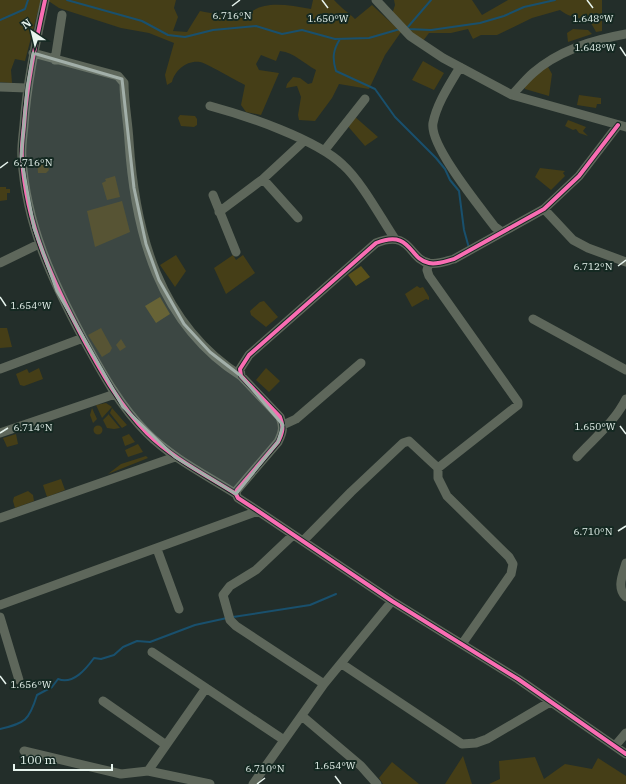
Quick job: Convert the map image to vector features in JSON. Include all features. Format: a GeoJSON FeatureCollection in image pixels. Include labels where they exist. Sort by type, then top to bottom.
{"type":"FeatureCollection","features":[{"type":"Feature","properties":{"kind":"street"},"geometry":{"type":"LineString","coordinates":[[45,0],[27,88],[21,157],[26,194],[39,244],[58,291],[123,407],[147,434],[175,456],[236,494],[238,498],[293,535],[392,601],[462,644],[626,754]]}},
{"type":"Feature","properties":{"kind":"street"},"geometry":{"type":"LineString","coordinates":[[241,376],[240,369],[249,355],[376,243],[386,239],[395,239],[407,245],[422,260],[429,263],[439,263],[454,259],[544,209],[579,176],[622,126],[512,95],[460,67],[410,36],[376,0]]}},
{"type":"Feature","properties":{"kind":"street"},"geometry":{"type":"LineString","coordinates":[[55,60],[62,15]]}},
{"type":"Feature","properties":{"kind":"street"},"geometry":{"type":"LineString","coordinates":[[512,95],[533,72],[562,53],[603,38],[626,34]]}},
{"type":"Feature","properties":{"kind":"street"},"geometry":{"type":"LineString","coordinates":[[33,53],[118,76],[122,79],[124,83],[130,165],[134,188],[146,244],[159,280],[175,311],[184,324],[215,357],[241,376],[280,417],[283,425],[282,433],[278,442],[237,490],[236,494]]}},
{"type":"Feature","properties":{"kind":"street"},"geometry":{"type":"LineString","coordinates":[[460,67],[435,114],[433,134],[445,157],[495,227],[502,232]]}},
{"type":"Feature","properties":{"kind":"street"},"geometry":{"type":"LineString","coordinates":[[0,86],[27,88]]}},
{"type":"Feature","properties":{"kind":"street"},"geometry":{"type":"LineString","coordinates":[[324,151],[365,99]]}},
{"type":"Feature","properties":{"kind":"street"},"geometry":{"type":"LineString","coordinates":[[210,106],[234,112],[304,141],[324,151],[343,165],[353,176],[395,239]]}},
{"type":"Feature","properties":{"kind":"street"},"geometry":{"type":"LineString","coordinates":[[219,212],[263,179],[304,141]]}},
{"type":"Feature","properties":{"kind":"street"},"geometry":{"type":"LineString","coordinates":[[263,179],[298,218]]}},
{"type":"Feature","properties":{"kind":"street"},"geometry":{"type":"LineString","coordinates":[[213,195],[236,252]]}},
{"type":"Feature","properties":{"kind":"street"},"geometry":{"type":"LineString","coordinates":[[544,209],[573,240],[588,248],[626,262]]}},
{"type":"Feature","properties":{"kind":"street"},"geometry":{"type":"LineString","coordinates":[[0,263],[39,244]]}},
{"type":"Feature","properties":{"kind":"street"},"geometry":{"type":"LineString","coordinates":[[429,263],[427,270],[429,276],[518,402],[518,405],[438,468]]}},
{"type":"Feature","properties":{"kind":"street"},"geometry":{"type":"LineString","coordinates":[[533,319],[626,370]]}},
{"type":"Feature","properties":{"kind":"street"},"geometry":{"type":"LineString","coordinates":[[0,369],[83,338]]}},
{"type":"Feature","properties":{"kind":"street"},"geometry":{"type":"LineString","coordinates":[[283,425],[296,419],[361,363]]}},
{"type":"Feature","properties":{"kind":"street"},"geometry":{"type":"LineString","coordinates":[[0,432],[115,394]]}},
{"type":"Feature","properties":{"kind":"street"},"geometry":{"type":"LineString","coordinates":[[577,458],[590,443],[607,428],[620,411],[626,399]]}},
{"type":"Feature","properties":{"kind":"street"},"geometry":{"type":"LineString","coordinates":[[303,541],[351,492],[403,443],[409,441],[438,468],[438,478],[447,496],[509,557],[512,564],[511,574],[462,644]]}},
{"type":"Feature","properties":{"kind":"street"},"geometry":{"type":"LineString","coordinates":[[0,518],[175,456]]}},
{"type":"Feature","properties":{"kind":"street"},"geometry":{"type":"LineString","coordinates":[[0,605],[258,511]]}},
{"type":"Feature","properties":{"kind":"street"},"geometry":{"type":"LineString","coordinates":[[293,535],[256,570],[225,590],[223,595],[229,618],[254,640],[279,654],[324,684]]}},
{"type":"Feature","properties":{"kind":"street"},"geometry":{"type":"LineString","coordinates":[[157,549],[179,609]]}},
{"type":"Feature","properties":{"kind":"street"},"geometry":{"type":"LineString","coordinates":[[626,563],[620,585],[623,595],[626,597]]}},
{"type":"Feature","properties":{"kind":"street"},"geometry":{"type":"LineString","coordinates":[[254,784],[324,684],[342,664],[392,601]]}},
{"type":"Feature","properties":{"kind":"street"},"geometry":{"type":"LineString","coordinates":[[0,618],[19,680]]}},
{"type":"Feature","properties":{"kind":"street"},"geometry":{"type":"LineString","coordinates":[[152,652],[284,740]]}},
{"type":"Feature","properties":{"kind":"street"},"geometry":{"type":"LineString","coordinates":[[342,664],[462,744],[487,739],[550,702]]}},
{"type":"Feature","properties":{"kind":"street"},"geometry":{"type":"LineString","coordinates":[[148,771],[206,688]]}},
{"type":"Feature","properties":{"kind":"street"},"geometry":{"type":"LineString","coordinates":[[103,701],[166,745]]}},
{"type":"Feature","properties":{"kind":"street"},"geometry":{"type":"LineString","coordinates":[[302,716],[361,766],[377,784]]}},
{"type":"Feature","properties":{"kind":"street"},"geometry":{"type":"LineString","coordinates":[[616,746],[626,733]]}},
{"type":"Feature","properties":{"kind":"street"},"geometry":{"type":"LineString","coordinates":[[24,752],[121,774],[148,771],[210,784]]}},
{"type":"Feature","properties":{"kind":"highlighted area"},"geometry":{"type":"Polygon","coordinates":[[[33,53],[122,79],[134,188],[146,244],[159,280],[184,324],[210,352],[241,376],[283,425],[278,442],[236,494],[175,457],[123,407],[57,291],[34,228],[21,157],[27,88],[33,53]]]}},
{"type":"Feature","properties":{"kind":"shaded area"},"geometry":{"type":"Polygon","coordinates":[[[0,0],[176,0],[174,8],[178,17],[173,31],[187,32],[200,11],[235,17],[248,15],[260,7],[268,5],[284,5],[311,9],[313,0],[334,0],[355,19],[372,5],[401,32],[385,55],[369,89],[339,84],[332,98],[315,121],[299,120],[298,115],[301,97],[297,86],[286,88],[287,84],[293,77],[300,78],[308,84],[312,83],[316,70],[290,54],[280,51],[276,61],[261,55],[256,64],[259,70],[279,73],[261,115],[246,112],[241,105],[245,85],[203,63],[195,62],[186,64],[179,70],[172,82],[167,85],[165,75],[174,43],[149,33],[121,28],[59,8],[50,2],[40,3],[25,61],[15,59],[11,70],[12,83],[0,82],[0,0]]]}},
{"type":"Feature","properties":{"kind":"shaded area"},"geometry":{"type":"Polygon","coordinates":[[[394,0],[472,0],[482,15],[508,0],[602,0],[602,31],[596,32],[589,21],[570,16],[560,10],[532,18],[497,35],[481,35],[473,39],[468,29],[451,33],[429,33],[423,41],[413,36],[392,14],[395,5],[394,0]]]}},
{"type":"Feature","properties":{"kind":"shaded area"},"geometry":{"type":"Polygon","coordinates":[[[573,29],[588,30],[592,34],[568,42],[567,33],[573,29]]]}},
{"type":"Feature","properties":{"kind":"shaded area"},"geometry":{"type":"Polygon","coordinates":[[[423,61],[444,73],[434,90],[412,80],[423,61]]]}},
{"type":"Feature","properties":{"kind":"shaded area"},"geometry":{"type":"Polygon","coordinates":[[[547,65],[552,74],[549,96],[525,89],[524,86],[547,65]]]}},
{"type":"Feature","properties":{"kind":"shaded area"},"geometry":{"type":"Polygon","coordinates":[[[579,95],[601,98],[601,104],[597,104],[596,108],[577,105],[579,95]]]}},
{"type":"Feature","properties":{"kind":"shaded area"},"geometry":{"type":"Polygon","coordinates":[[[180,115],[195,116],[197,119],[197,125],[194,127],[181,126],[178,118],[180,115]]]}},
{"type":"Feature","properties":{"kind":"shaded area"},"geometry":{"type":"Polygon","coordinates":[[[354,116],[378,137],[365,146],[346,124],[354,116]]]}},
{"type":"Feature","properties":{"kind":"shaded area"},"geometry":{"type":"Polygon","coordinates":[[[568,120],[586,127],[583,131],[588,136],[579,133],[576,129],[573,130],[565,126],[568,120]]]}},
{"type":"Feature","properties":{"kind":"shaded area"},"geometry":{"type":"Polygon","coordinates":[[[46,158],[49,170],[46,173],[38,173],[37,159],[46,158]]]}},
{"type":"Feature","properties":{"kind":"shaded area"},"geometry":{"type":"Polygon","coordinates":[[[540,168],[565,171],[563,173],[565,176],[551,190],[535,177],[540,168]]]}},
{"type":"Feature","properties":{"kind":"shaded area"},"geometry":{"type":"Polygon","coordinates":[[[115,176],[120,197],[107,200],[102,183],[106,181],[105,179],[115,176]]]}},
{"type":"Feature","properties":{"kind":"shaded area"},"geometry":{"type":"Polygon","coordinates":[[[0,187],[10,189],[10,193],[7,193],[7,200],[0,201],[0,187]]]}},
{"type":"Feature","properties":{"kind":"shaded area"},"geometry":{"type":"Polygon","coordinates":[[[122,201],[130,232],[95,247],[87,211],[122,201]]]}},
{"type":"Feature","properties":{"kind":"shaded area"},"geometry":{"type":"Polygon","coordinates":[[[176,255],[186,271],[175,287],[160,265],[176,255]]]}},
{"type":"Feature","properties":{"kind":"shaded area"},"geometry":{"type":"Polygon","coordinates":[[[233,255],[236,260],[243,255],[255,273],[226,294],[214,268],[233,255]]]}},
{"type":"Feature","properties":{"kind":"shaded area"},"geometry":{"type":"Polygon","coordinates":[[[361,266],[370,277],[356,286],[348,275],[361,266]]]}},
{"type":"Feature","properties":{"kind":"shaded area"},"geometry":{"type":"Polygon","coordinates":[[[417,286],[420,288],[423,287],[429,297],[429,300],[426,299],[412,307],[405,294],[417,286]]]}},
{"type":"Feature","properties":{"kind":"shaded area"},"geometry":{"type":"Polygon","coordinates":[[[160,297],[170,314],[156,323],[145,306],[160,297]]]}},
{"type":"Feature","properties":{"kind":"shaded area"},"geometry":{"type":"Polygon","coordinates":[[[264,301],[278,317],[266,327],[251,315],[250,311],[260,302],[264,301]]]}},
{"type":"Feature","properties":{"kind":"shaded area"},"geometry":{"type":"Polygon","coordinates":[[[0,328],[7,328],[12,347],[0,348],[0,328]]]}},
{"type":"Feature","properties":{"kind":"shaded area"},"geometry":{"type":"Polygon","coordinates":[[[101,328],[112,348],[110,352],[102,357],[88,335],[101,328]]]}},
{"type":"Feature","properties":{"kind":"shaded area"},"geometry":{"type":"Polygon","coordinates":[[[121,339],[126,347],[120,351],[116,345],[121,339]]]}},
{"type":"Feature","properties":{"kind":"shaded area"},"geometry":{"type":"Polygon","coordinates":[[[39,368],[43,379],[24,386],[20,385],[16,374],[27,369],[29,373],[39,368]]]}},
{"type":"Feature","properties":{"kind":"shaded area"},"geometry":{"type":"Polygon","coordinates":[[[266,368],[280,381],[269,392],[256,380],[266,368]]]}},
{"type":"Feature","properties":{"kind":"shaded area"},"geometry":{"type":"Polygon","coordinates":[[[106,403],[112,407],[102,418],[96,405],[106,403]]]}},
{"type":"Feature","properties":{"kind":"shaded area"},"geometry":{"type":"Polygon","coordinates":[[[92,408],[97,419],[93,423],[90,415],[92,408]]]}},
{"type":"Feature","properties":{"kind":"shaded area"},"geometry":{"type":"Polygon","coordinates":[[[112,408],[127,425],[122,428],[110,413],[112,408]]]}},
{"type":"Feature","properties":{"kind":"shaded area"},"geometry":{"type":"Polygon","coordinates":[[[109,414],[120,428],[107,428],[103,420],[109,414]]]}},
{"type":"Feature","properties":{"kind":"shaded area"},"geometry":{"type":"Polygon","coordinates":[[[98,425],[103,430],[98,435],[93,430],[98,425]]]}},
{"type":"Feature","properties":{"kind":"shaded area"},"geometry":{"type":"Polygon","coordinates":[[[16,434],[18,444],[7,447],[3,438],[16,434]]]}},
{"type":"Feature","properties":{"kind":"shaded area"},"geometry":{"type":"Polygon","coordinates":[[[129,434],[135,442],[125,446],[122,437],[129,434]]]}},
{"type":"Feature","properties":{"kind":"shaded area"},"geometry":{"type":"Polygon","coordinates":[[[138,444],[143,452],[128,457],[125,450],[138,444]]]}},
{"type":"Feature","properties":{"kind":"shaded area"},"geometry":{"type":"Polygon","coordinates":[[[146,456],[148,458],[108,474],[121,464],[146,456]]]}},
{"type":"Feature","properties":{"kind":"shaded area"},"geometry":{"type":"Polygon","coordinates":[[[61,479],[65,490],[47,497],[43,485],[61,479]]]}},
{"type":"Feature","properties":{"kind":"shaded area"},"geometry":{"type":"Polygon","coordinates":[[[28,491],[33,495],[34,501],[15,508],[13,501],[14,497],[28,491]]]}},
{"type":"Feature","properties":{"kind":"shaded area"},"geometry":{"type":"Polygon","coordinates":[[[463,756],[472,784],[445,784],[463,756]]]}},
{"type":"Feature","properties":{"kind":"shaded area"},"geometry":{"type":"Polygon","coordinates":[[[535,757],[544,779],[565,764],[592,769],[598,758],[626,776],[626,784],[489,784],[500,779],[499,761],[535,757]]]}},
{"type":"Feature","properties":{"kind":"shaded area"},"geometry":{"type":"Polygon","coordinates":[[[392,762],[419,784],[383,784],[379,778],[392,762]]]}},
{"type":"Feature","properties":{"kind":"waterway"},"geometry":{"type":"LineString","coordinates":[[0,20],[25,9],[28,0]]}},
{"type":"Feature","properties":{"kind":"waterway"},"geometry":{"type":"LineString","coordinates":[[67,0],[142,21],[168,35],[185,37],[213,30],[256,26],[282,34],[302,30],[335,39],[369,38],[400,29]]}},
{"type":"Feature","properties":{"kind":"waterway"},"geometry":{"type":"LineString","coordinates":[[407,28],[431,0]]}},
{"type":"Feature","properties":{"kind":"waterway"},"geometry":{"type":"LineString","coordinates":[[408,29],[431,30],[480,23],[504,16],[524,7],[555,0]]}},
{"type":"Feature","properties":{"kind":"waterway"},"geometry":{"type":"LineString","coordinates":[[340,39],[334,54],[336,71],[375,89],[395,117],[436,158],[459,191],[464,230],[469,248]]}},
{"type":"Feature","properties":{"kind":"waterway"},"geometry":{"type":"LineString","coordinates":[[233,617],[310,605],[336,594]]}},
{"type":"Feature","properties":{"kind":"waterway"},"geometry":{"type":"LineString","coordinates":[[0,729],[15,725],[25,720],[37,695],[52,687],[58,679],[69,680],[79,675],[94,658],[101,659],[114,655],[123,647],[137,641],[150,642],[195,625],[227,618]]}},
{"type":"Feature","properties":{"kind":"cycle path"},"geometry":{"type":"LineString","coordinates":[[45,0],[35,47],[25,109],[22,150],[29,207],[43,252],[62,297],[84,340],[105,377],[128,412],[147,433],[167,450],[236,494]]}},
{"type":"Feature","properties":{"kind":"cycle path"},"geometry":{"type":"LineString","coordinates":[[618,125],[579,176],[544,209],[454,259],[435,264],[422,260],[403,242],[388,240],[376,243],[249,355],[240,369],[241,376],[280,417],[282,430],[278,442],[237,490],[236,494],[238,498],[392,601],[518,679],[626,754]]}}]}
